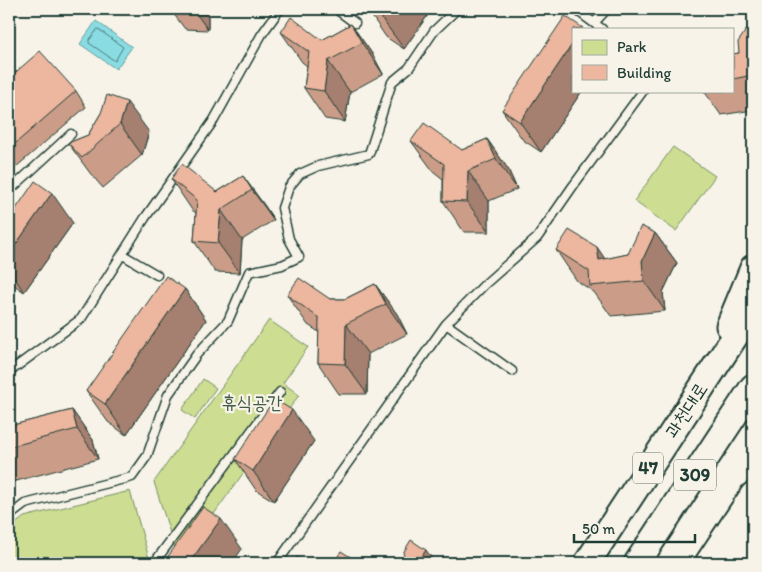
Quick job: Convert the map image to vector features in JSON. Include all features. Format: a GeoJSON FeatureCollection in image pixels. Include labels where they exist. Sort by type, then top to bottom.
{"type":"FeatureCollection","features":[{"type":"Feature","properties":{"kind":"highway"},"geometry":{"type":"LineString","coordinates":[[710,373],[753,268]]}},
{"type":"Feature","properties":{"kind":"highway","name":"과천대로"},"geometry":{"type":"LineString","coordinates":[[587,563],[753,309]]}},
{"type":"Feature","properties":{"kind":"highway","name":"309"},"geometry":{"type":"LineString","coordinates":[[637,563],[753,387]]}},
{"type":"Feature","properties":{"kind":"highway"},"geometry":{"type":"LineString","coordinates":[[708,563],[753,495]]}},
{"type":"Feature","properties":{"kind":"highway"},"geometry":{"type":"LineString","coordinates":[[734,563],[753,531]]}},
{"type":"Feature","properties":{"kind":"lane"},"geometry":{"type":"LineString","coordinates":[[9,372],[81,319],[145,218],[214,120],[262,34],[280,9]]}},
{"type":"Feature","properties":{"kind":"lane"},"geometry":{"type":"LineString","coordinates":[[336,9],[355,22]]}},
{"type":"Feature","properties":{"kind":"lane"},"geometry":{"type":"LineString","coordinates":[[9,516],[25,504],[132,477],[147,456],[168,395],[197,354],[228,320],[249,272],[282,265],[299,257],[289,239],[282,208],[289,187],[300,174],[318,166],[369,154],[392,82],[409,68],[434,31],[457,9]]}},
{"type":"Feature","properties":{"kind":"lane"},"geometry":{"type":"LineString","coordinates":[[575,9],[601,28]]}},
{"type":"Feature","properties":{"kind":"lane"},"geometry":{"type":"LineString","coordinates":[[594,23],[607,9]]}},
{"type":"Feature","properties":{"kind":"lane"},"geometry":{"type":"LineString","coordinates":[[277,563],[446,324],[485,284],[537,238],[642,92]]}},
{"type":"Feature","properties":{"kind":"lane"},"geometry":{"type":"LineString","coordinates":[[9,191],[71,134]]}},
{"type":"Feature","properties":{"kind":"lane"},"geometry":{"type":"LineString","coordinates":[[122,254],[157,275]]}},
{"type":"Feature","properties":{"kind":"lane"},"geometry":{"type":"LineString","coordinates":[[446,324],[512,371]]}},
{"type":"Feature","properties":{"kind":"lane"},"geometry":{"type":"LineString","coordinates":[[154,563],[280,392]]}},
{"type":"Feature","properties":{"kind":"green space"},"geometry":{"type":"Polygon","coordinates":[[[673,147],[715,176],[676,231],[634,201],[673,147]]]}},
{"type":"Feature","properties":{"kind":"green space","name":"휴식공간"},"geometry":{"type":"Polygon","coordinates":[[[269,320],[308,347],[283,383],[299,395],[204,528],[176,552],[154,482],[269,320]]]}},
{"type":"Feature","properties":{"kind":"green space"},"geometry":{"type":"Polygon","coordinates":[[[203,379],[216,388],[195,419],[182,410],[203,379]]]}},
{"type":"Feature","properties":{"kind":"green space"},"geometry":{"type":"Polygon","coordinates":[[[130,491],[150,562],[9,563],[9,529],[24,517],[130,491]]]}},
{"type":"Feature","properties":{"kind":"water"},"geometry":{"type":"Polygon","coordinates":[[[96,21],[132,47],[116,69],[80,44],[96,21]]]}},
{"type":"Feature","properties":{"kind":"building"},"geometry":{"type":"Polygon","coordinates":[[[368,9],[389,9],[382,19],[368,9]]]}},
{"type":"Feature","properties":{"kind":"building"},"geometry":{"type":"Polygon","coordinates":[[[565,16],[583,28],[572,28],[572,44],[520,122],[502,110],[565,16]]]}},
{"type":"Feature","properties":{"kind":"building"},"geometry":{"type":"Polygon","coordinates":[[[291,17],[322,40],[351,24],[362,43],[328,61],[324,91],[304,88],[309,52],[281,32],[291,17]]]}},
{"type":"Feature","properties":{"kind":"building"},"geometry":{"type":"Polygon","coordinates":[[[753,20],[753,52],[751,55],[753,75],[734,79],[734,54],[739,53],[738,42],[753,20]]]}},
{"type":"Feature","properties":{"kind":"building"},"geometry":{"type":"Polygon","coordinates":[[[40,51],[76,91],[9,149],[9,78],[40,51]]]}},
{"type":"Feature","properties":{"kind":"building"},"geometry":{"type":"Polygon","coordinates":[[[107,95],[127,102],[120,124],[82,158],[68,143],[88,135],[101,113],[107,95]]]}},
{"type":"Feature","properties":{"kind":"building"},"geometry":{"type":"Polygon","coordinates":[[[424,123],[462,150],[487,139],[496,159],[468,171],[467,202],[443,201],[444,164],[411,141],[424,123]]]}},
{"type":"Feature","properties":{"kind":"building"},"geometry":{"type":"Polygon","coordinates":[[[182,164],[217,192],[243,176],[252,190],[221,210],[218,243],[194,241],[197,200],[171,179],[182,164]]]}},
{"type":"Feature","properties":{"kind":"building"},"geometry":{"type":"Polygon","coordinates":[[[35,181],[52,193],[9,254],[9,219],[35,181]]]}},
{"type":"Feature","properties":{"kind":"building"},"geometry":{"type":"Polygon","coordinates":[[[641,226],[655,233],[642,261],[644,281],[590,286],[589,271],[556,250],[569,230],[597,247],[599,260],[628,254],[641,226]]]}},
{"type":"Feature","properties":{"kind":"building"},"geometry":{"type":"Polygon","coordinates":[[[166,276],[185,289],[105,404],[86,391],[166,276]]]}},
{"type":"Feature","properties":{"kind":"building"},"geometry":{"type":"Polygon","coordinates":[[[299,278],[330,299],[345,299],[375,284],[386,304],[346,324],[345,364],[318,363],[319,318],[287,295],[299,278]]]}},
{"type":"Feature","properties":{"kind":"building"},"geometry":{"type":"Polygon","coordinates":[[[274,399],[292,410],[253,471],[235,459],[274,399]]]}},
{"type":"Feature","properties":{"kind":"building"},"geometry":{"type":"Polygon","coordinates":[[[72,410],[77,429],[9,447],[9,426],[72,410]]]}},
{"type":"Feature","properties":{"kind":"building"},"geometry":{"type":"Polygon","coordinates":[[[203,507],[221,519],[189,563],[165,563],[164,562],[203,507]]]}},
{"type":"Feature","properties":{"kind":"building"},"geometry":{"type":"Polygon","coordinates":[[[411,540],[426,550],[417,563],[407,563],[403,553],[411,540]]]}},
{"type":"Feature","properties":{"kind":"building"},"geometry":{"type":"Polygon","coordinates":[[[341,551],[360,563],[334,563],[341,551]]]}},
{"type":"Feature","properties":{"kind":"building"},"geometry":{"type":"Polygon","coordinates":[[[297,557],[306,563],[292,563],[297,557]]]}}]}
